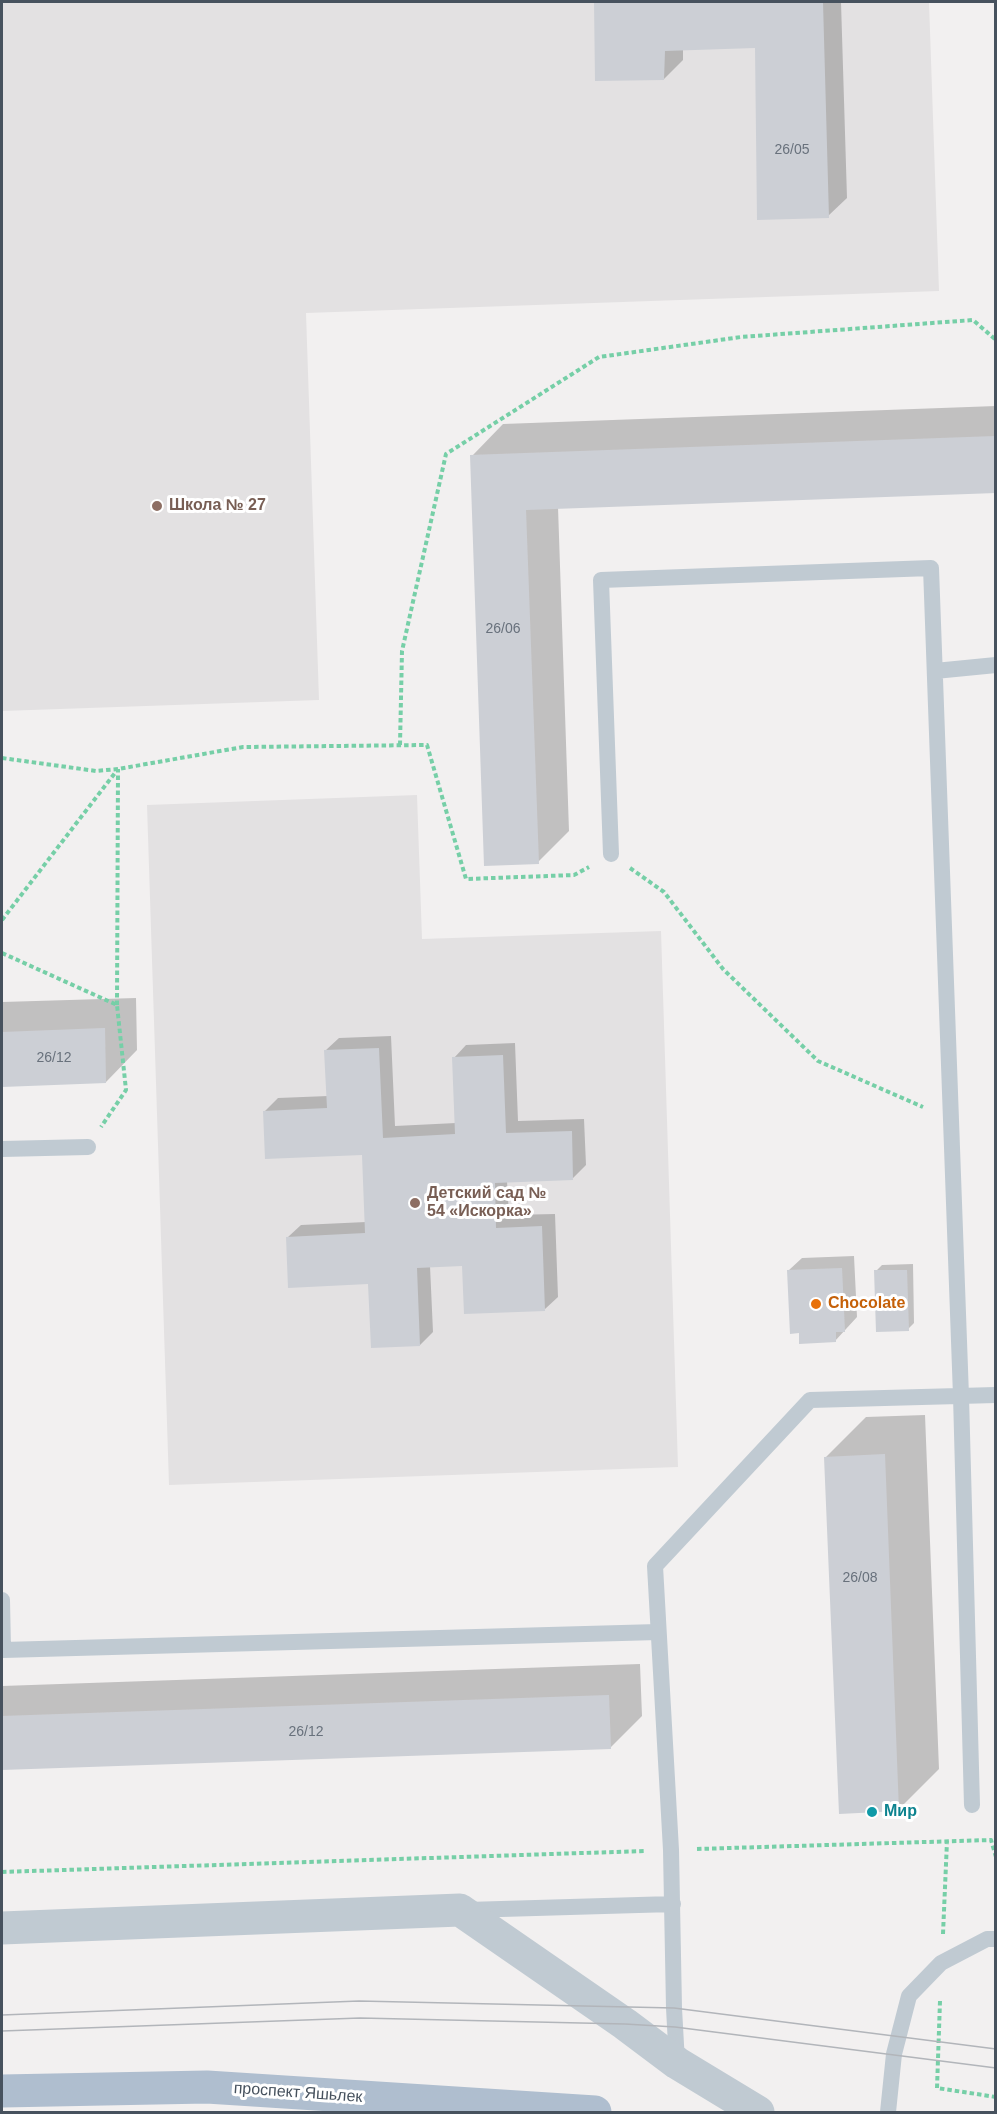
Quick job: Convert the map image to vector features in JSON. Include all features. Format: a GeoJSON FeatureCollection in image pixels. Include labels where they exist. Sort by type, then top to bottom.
{"type":"FeatureCollection","features":[{"type":"Feature","properties":{"kind":"main road","name":"проспект Яшьлек"},"geometry":{"type":"LineString","coordinates":[[2,2091],[207,2087],[595,2112]]}},
{"type":"Feature","properties":{"kind":"street"},"geometry":{"type":"LineString","coordinates":[[2,1928],[460,1910],[625,2024],[677,2063],[758,2112]]}},
{"type":"Feature","properties":{"kind":"lane"},"geometry":{"type":"LineString","coordinates":[[611,854],[602,580],[931,568],[961,1396],[972,1805]]}},
{"type":"Feature","properties":{"kind":"lane"},"geometry":{"type":"LineString","coordinates":[[935,671],[996,665]]}},
{"type":"Feature","properties":{"kind":"lane"},"geometry":{"type":"LineString","coordinates":[[2,1149],[88,1147]]}},
{"type":"Feature","properties":{"kind":"lane"},"geometry":{"type":"LineString","coordinates":[[677,2063],[673,1904],[655,1566],[810,1400],[996,1395]]}},
{"type":"Feature","properties":{"kind":"lane"},"geometry":{"type":"LineString","coordinates":[[2,1600],[3,1650],[658,1632]]}},
{"type":"Feature","properties":{"kind":"lane"},"geometry":{"type":"LineString","coordinates":[[460,1910],[673,1904]]}},
{"type":"Feature","properties":{"kind":"lane"},"geometry":{"type":"LineString","coordinates":[[888,2112],[894,2054],[909,1996],[941,1964],[987,1939],[996,1939]]}},
{"type":"Feature","properties":{"kind":"path"},"geometry":{"type":"LineString","coordinates":[[400,745],[402,651],[446,454],[599,357],[741,337],[973,320],[996,340]]}},
{"type":"Feature","properties":{"kind":"path"},"geometry":{"type":"LineString","coordinates":[[2,758],[96,771],[243,747],[427,745],[466,879],[574,875],[611,854],[664,892],[723,969],[819,1061],[951,1119]]}},
{"type":"Feature","properties":{"kind":"path"},"geometry":{"type":"LineString","coordinates":[[2,920],[118,769]]}},
{"type":"Feature","properties":{"kind":"path"},"geometry":{"type":"LineString","coordinates":[[88,1147],[126,1090],[117,1005],[118,769]]}},
{"type":"Feature","properties":{"kind":"path"},"geometry":{"type":"LineString","coordinates":[[2,952],[117,1005]]}},
{"type":"Feature","properties":{"kind":"path"},"geometry":{"type":"LineString","coordinates":[[687,1850],[991,1840],[996,1857]]}},
{"type":"Feature","properties":{"kind":"path"},"geometry":{"type":"LineString","coordinates":[[2,1872],[645,1851]]}},
{"type":"Feature","properties":{"kind":"shaded area","name":"Школа № 27"},"geometry":{"type":"Polygon","coordinates":[[[2,2],[929,2],[939,291],[306,313],[319,700],[2,711],[2,2]]]}},
{"type":"Feature","properties":{"kind":"shaded area","name":"Детский сад № 54 «Искорка»"},"geometry":{"type":"Polygon","coordinates":[[[417,795],[422,939],[661,931],[678,1467],[169,1485],[147,805],[417,795]]]}},
{"type":"Feature","properties":{"kind":"building"},"geometry":{"type":"Polygon","coordinates":[[[594,2],[823,2],[829,218],[757,220],[755,48],[665,51],[664,80],[595,81],[594,2]]]}},
{"type":"Feature","properties":{"kind":"building"},"geometry":{"type":"Polygon","coordinates":[[[996,436],[996,493],[526,510],[539,864],[484,866],[470,455],[996,436]]]}},
{"type":"Feature","properties":{"kind":"building"},"geometry":{"type":"Polygon","coordinates":[[[105,1028],[106,1083],[2,1087],[2,1032],[105,1028]]]}},
{"type":"Feature","properties":{"kind":"building"},"geometry":{"type":"Polygon","coordinates":[[[379,1048],[383,1138],[455,1134],[452,1057],[503,1055],[506,1133],[572,1131],[573,1180],[495,1183],[496,1228],[542,1226],[545,1311],[464,1314],[462,1266],[417,1268],[420,1346],[371,1348],[368,1284],[288,1288],[286,1237],[365,1233],[362,1155],[265,1159],[263,1111],[327,1108],[324,1050],[379,1048]]]}},
{"type":"Feature","properties":{"kind":"building"},"geometry":{"type":"Polygon","coordinates":[[[842,1268],[845,1332],[836,1332],[836,1342],[799,1344],[799,1333],[790,1334],[787,1270],[842,1268]]]}},
{"type":"Feature","properties":{"kind":"building"},"geometry":{"type":"Polygon","coordinates":[[[874,1270],[907,1270],[909,1331],[876,1332],[874,1270]]]}},
{"type":"Feature","properties":{"kind":"building"},"geometry":{"type":"Polygon","coordinates":[[[885,1454],[899,1811],[839,1814],[824,1457],[885,1454]]]}},
{"type":"Feature","properties":{"kind":"building"},"geometry":{"type":"Polygon","coordinates":[[[609,1695],[611,1749],[2,1770],[2,1716],[609,1695]]]}},
{"type":"Feature","properties":{"kind":"tram line"},"geometry":{"type":"LineString","coordinates":[[2,2015],[359,2001],[674,2008],[996,2049]]}},
{"type":"Feature","properties":{"kind":"tram line"},"geometry":{"type":"LineString","coordinates":[[2,2031],[360,2018],[625,2024],[675,2027],[996,2068]]}},
{"type":"Feature","properties":{"kind":"place","name":"Школа № 27"},"geometry":{"type":"Point","coordinates":[157,506]}},
{"type":"Feature","properties":{"kind":"place","name":"Детский сад № 54 «Искорка»"},"geometry":{"type":"Point","coordinates":[415,1203]}},
{"type":"Feature","properties":{"kind":"place","name":"Chocolate"},"geometry":{"type":"Point","coordinates":[816,1304]}},
{"type":"Feature","properties":{"kind":"place","name":"Мир"},"geometry":{"type":"Point","coordinates":[872,1812]}}]}
